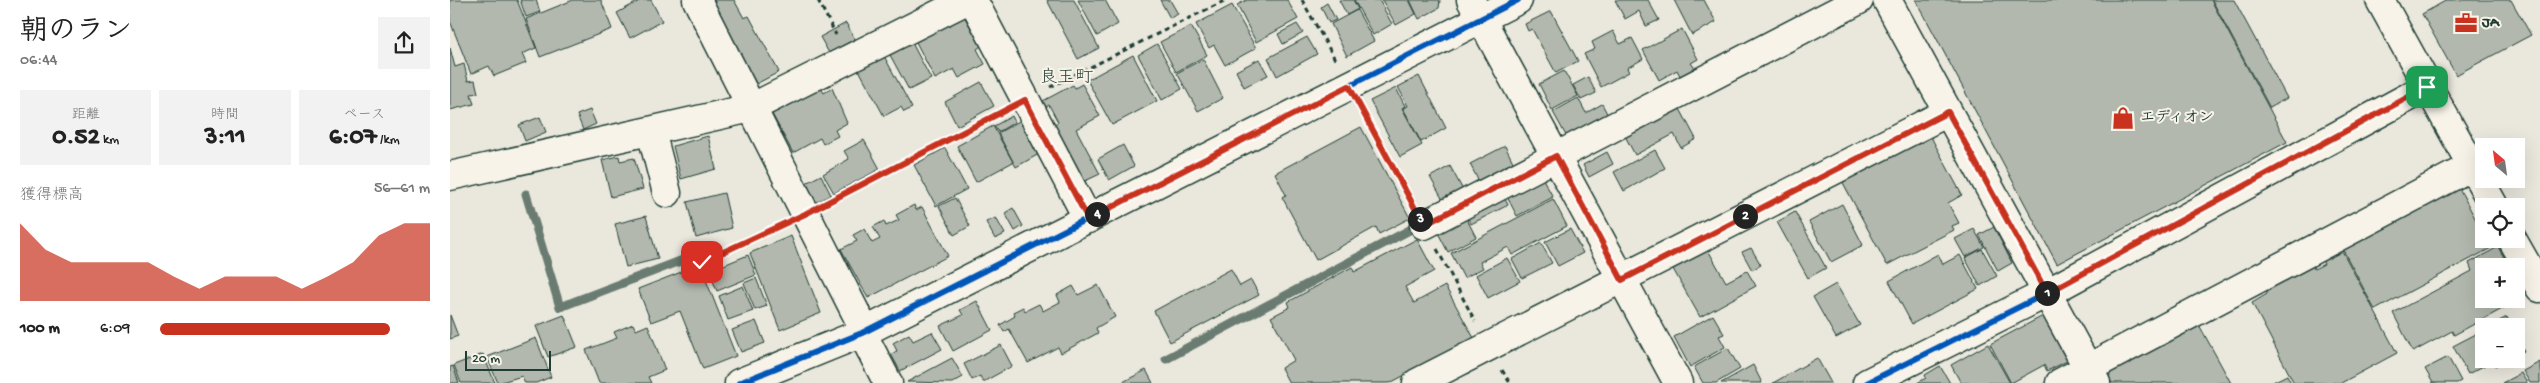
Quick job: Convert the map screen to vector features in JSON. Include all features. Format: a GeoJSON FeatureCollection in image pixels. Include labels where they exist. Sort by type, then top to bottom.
{"type":"FeatureCollection","features":[{"type":"Feature","properties":{"kind":"street"},"geometry":{"type":"LineString","coordinates":[[697,0],[888,383]]}},
{"type":"Feature","properties":{"kind":"street"},"geometry":{"type":"LineString","coordinates":[[450,176],[751,108],[967,0]]}},
{"type":"Feature","properties":{"kind":"street"},"geometry":{"type":"LineString","coordinates":[[973,0],[1088,219]]}},
{"type":"Feature","properties":{"kind":"street"},"geometry":{"type":"LineString","coordinates":[[739,383],[863,332],[1088,219],[1349,86],[1476,9],[1518,0]]}},
{"type":"Feature","properties":{"kind":"street"},"geometry":{"type":"LineString","coordinates":[[1424,225],[1859,0]]}},
{"type":"Feature","properties":{"kind":"street"},"geometry":{"type":"LineString","coordinates":[[1887,0],[2092,376]]}},
{"type":"Feature","properties":{"kind":"street"},"geometry":{"type":"LineString","coordinates":[[2380,0],[2490,198]]}},
{"type":"Feature","properties":{"kind":"street"},"geometry":{"type":"LineString","coordinates":[[1476,9],[1678,383]]}},
{"type":"Feature","properties":{"kind":"street"},"geometry":{"type":"LineString","coordinates":[[1867,383],[2047,293],[2427,87]]}},
{"type":"Feature","properties":{"kind":"street"},"geometry":{"type":"LineString","coordinates":[[1417,383],[1948,112]]}},
{"type":"Feature","properties":{"kind":"street"},"geometry":{"type":"LineString","coordinates":[[651,131],[667,193]]}},
{"type":"Feature","properties":{"kind":"street"},"geometry":{"type":"LineString","coordinates":[[2060,383],[2092,376],[2472,166]]}},
{"type":"Feature","properties":{"kind":"street"},"geometry":{"type":"LineString","coordinates":[[2517,248],[2540,288]]}},
{"type":"Feature","properties":{"kind":"path"},"geometry":{"type":"LineString","coordinates":[[818,0],[850,59]]}},
{"type":"Feature","properties":{"kind":"path"},"geometry":{"type":"LineString","coordinates":[[702,262],[805,214],[1025,100],[1226,0]]}},
{"type":"Feature","properties":{"kind":"path"},"geometry":{"type":"LineString","coordinates":[[1302,0],[1489,346]]}},
{"type":"Feature","properties":{"kind":"building"},"geometry":{"type":"Polygon","coordinates":[[[450,0],[517,0],[536,48],[522,54],[526,63],[494,76],[489,66],[471,74],[450,21],[450,0]]]}},
{"type":"Feature","properties":{"kind":"building"},"geometry":{"type":"Polygon","coordinates":[[[520,0],[536,0],[540,12],[526,17],[520,0]]]}},
{"type":"Feature","properties":{"kind":"building"},"geometry":{"type":"Polygon","coordinates":[[[573,0],[601,0],[612,29],[540,57],[526,19],[573,0]]]}},
{"type":"Feature","properties":{"kind":"building"},"geometry":{"type":"Polygon","coordinates":[[[641,0],[651,0],[662,21],[630,38],[617,13],[641,0]]]}},
{"type":"Feature","properties":{"kind":"building"},"geometry":{"type":"Polygon","coordinates":[[[711,0],[734,0],[744,18],[749,16],[779,72],[756,84],[711,0]]]}},
{"type":"Feature","properties":{"kind":"building"},"geometry":{"type":"Polygon","coordinates":[[[1047,0],[1074,0],[1099,48],[1078,59],[1047,0]]]}},
{"type":"Feature","properties":{"kind":"building"},"geometry":{"type":"Polygon","coordinates":[[[1078,0],[1105,0],[1118,24],[1097,36],[1078,0]]]}},
{"type":"Feature","properties":{"kind":"building"},"geometry":{"type":"Polygon","coordinates":[[[1160,0],[1170,0],[1178,14],[1170,18],[1160,0]]]}},
{"type":"Feature","properties":{"kind":"building"},"geometry":{"type":"Polygon","coordinates":[[[1247,0],[1287,0],[1298,19],[1256,42],[1237,5],[1247,0]]]}},
{"type":"Feature","properties":{"kind":"building"},"geometry":{"type":"Polygon","coordinates":[[[1339,0],[1353,0],[1358,9],[1347,15],[1339,0]]]}},
{"type":"Feature","properties":{"kind":"building"},"geometry":{"type":"Polygon","coordinates":[[[1354,0],[1379,0],[1392,24],[1373,35],[1354,0]]]}},
{"type":"Feature","properties":{"kind":"building"},"geometry":{"type":"Polygon","coordinates":[[[1382,0],[1409,0],[1416,14],[1396,25],[1382,0]]]}},
{"type":"Feature","properties":{"kind":"building"},"geometry":{"type":"Polygon","coordinates":[[[1410,0],[1440,0],[1439,8],[1419,19],[1410,0]]]}},
{"type":"Feature","properties":{"kind":"building"},"geometry":{"type":"Polygon","coordinates":[[[1615,0],[1648,0],[1659,20],[1646,26],[1639,11],[1625,19],[1615,0]]]}},
{"type":"Feature","properties":{"kind":"building"},"geometry":{"type":"Polygon","coordinates":[[[1674,0],[1704,0],[1716,22],[1692,35],[1674,0]]]}},
{"type":"Feature","properties":{"kind":"building"},"geometry":{"type":"Polygon","coordinates":[[[1916,0],[2211,0],[2287,142],[2057,264],[1916,0]]]}},
{"type":"Feature","properties":{"kind":"building"},"geometry":{"type":"Polygon","coordinates":[[[2212,0],[2234,0],[2287,98],[2270,108],[2212,0]]]}},
{"type":"Feature","properties":{"kind":"building"},"geometry":{"type":"Polygon","coordinates":[[[2447,0],[2511,0],[2531,35],[2456,75],[2422,14],[2447,0]]]}},
{"type":"Feature","properties":{"kind":"building"},"geometry":{"type":"Polygon","coordinates":[[[1327,3],[1336,20],[1329,23],[1321,7],[1327,3]]]}},
{"type":"Feature","properties":{"kind":"building"},"geometry":{"type":"Polygon","coordinates":[[[1232,5],[1256,48],[1225,65],[1214,45],[1209,48],[1196,24],[1232,5]]]}},
{"type":"Feature","properties":{"kind":"building"},"geometry":{"type":"Polygon","coordinates":[[[1357,10],[1374,41],[1347,56],[1331,24],[1357,10]]]}},
{"type":"Feature","properties":{"kind":"building"},"geometry":{"type":"Polygon","coordinates":[[[1551,11],[1578,61],[1556,73],[1532,29],[1528,31],[1525,24],[1551,11]]]}},
{"type":"Feature","properties":{"kind":"building"},"geometry":{"type":"Polygon","coordinates":[[[964,16],[981,46],[977,49],[985,64],[959,78],[954,69],[935,79],[916,42],[964,16]]]}},
{"type":"Feature","properties":{"kind":"building"},"geometry":{"type":"Polygon","coordinates":[[[846,23],[855,39],[829,53],[820,37],[846,23]]]}},
{"type":"Feature","properties":{"kind":"building"},"geometry":{"type":"Polygon","coordinates":[[[1297,24],[1303,33],[1283,44],[1278,34],[1297,24]]]}},
{"type":"Feature","properties":{"kind":"building"},"geometry":{"type":"Polygon","coordinates":[[[1191,26],[1207,55],[1176,72],[1160,42],[1191,26]]]}},
{"type":"Feature","properties":{"kind":"building"},"geometry":{"type":"Polygon","coordinates":[[[1682,29],[1698,59],[1691,63],[1695,68],[1680,76],[1677,70],[1659,80],[1643,50],[1682,29]]]}},
{"type":"Feature","properties":{"kind":"building"},"geometry":{"type":"Polygon","coordinates":[[[1613,31],[1620,44],[1632,38],[1643,59],[1627,68],[1629,72],[1601,87],[1584,54],[1595,49],[1592,42],[1613,31]]]}},
{"type":"Feature","properties":{"kind":"building"},"geometry":{"type":"Polygon","coordinates":[[[1307,37],[1317,54],[1277,76],[1268,58],[1307,37]]]}},
{"type":"Feature","properties":{"kind":"building"},"geometry":{"type":"Polygon","coordinates":[[[912,43],[931,79],[909,90],[890,55],[912,43]]]}},
{"type":"Feature","properties":{"kind":"building"},"geometry":{"type":"Polygon","coordinates":[[[1157,44],[1182,89],[1162,100],[1138,55],[1157,44]]]}},
{"type":"Feature","properties":{"kind":"building"},"geometry":{"type":"Polygon","coordinates":[[[450,48],[455,67],[464,64],[468,81],[475,80],[478,93],[471,94],[474,104],[450,110],[450,48]]]}},
{"type":"Feature","properties":{"kind":"building"},"geometry":{"type":"Polygon","coordinates":[[[1133,55],[1157,101],[1112,125],[1087,80],[1133,55]]]}},
{"type":"Feature","properties":{"kind":"building"},"geometry":{"type":"Polygon","coordinates":[[[884,56],[912,108],[904,112],[901,107],[884,116],[859,70],[884,56]]]}},
{"type":"Feature","properties":{"kind":"building"},"geometry":{"type":"Polygon","coordinates":[[[1203,59],[1223,98],[1198,111],[1177,73],[1203,59]]]}},
{"type":"Feature","properties":{"kind":"building"},"geometry":{"type":"Polygon","coordinates":[[[1259,59],[1268,75],[1244,87],[1236,71],[1259,59]]]}},
{"type":"Feature","properties":{"kind":"building"},"geometry":{"type":"Polygon","coordinates":[[[1564,71],[1578,96],[1552,110],[1539,84],[1564,71]]]}},
{"type":"Feature","properties":{"kind":"building"},"geometry":{"type":"Polygon","coordinates":[[[1419,76],[1446,128],[1421,142],[1403,108],[1408,106],[1398,87],[1419,76]]]}},
{"type":"Feature","properties":{"kind":"building"},"geometry":{"type":"Polygon","coordinates":[[[1588,77],[1596,93],[1581,100],[1573,85],[1588,77]]]}},
{"type":"Feature","properties":{"kind":"building"},"geometry":{"type":"Polygon","coordinates":[[[981,82],[994,106],[957,126],[945,102],[981,82]]]}},
{"type":"Feature","properties":{"kind":"building"},"geometry":{"type":"Polygon","coordinates":[[[1082,84],[1100,116],[1076,129],[1100,174],[1083,182],[1052,125],[1058,122],[1049,105],[1044,108],[1041,102],[1073,85],[1075,88],[1082,84]]]}},
{"type":"Feature","properties":{"kind":"building"},"geometry":{"type":"Polygon","coordinates":[[[821,88],[824,93],[832,88],[847,123],[835,130],[838,136],[823,144],[820,138],[793,153],[772,114],[821,88]]]}},
{"type":"Feature","properties":{"kind":"building"},"geometry":{"type":"Polygon","coordinates":[[[1396,88],[1405,106],[1402,108],[1422,145],[1400,157],[1370,101],[1396,88]]]}},
{"type":"Feature","properties":{"kind":"building"},"geometry":{"type":"Polygon","coordinates":[[[1578,98],[1586,113],[1602,104],[1610,119],[1569,141],[1553,112],[1578,98]]]}},
{"type":"Feature","properties":{"kind":"building"},"geometry":{"type":"Polygon","coordinates":[[[1678,105],[1696,139],[1681,148],[1674,134],[1635,155],[1624,134],[1678,105]]]}},
{"type":"Feature","properties":{"kind":"building"},"geometry":{"type":"Polygon","coordinates":[[[590,110],[596,124],[583,130],[577,115],[590,110]]]}},
{"type":"Feature","properties":{"kind":"building"},"geometry":{"type":"Polygon","coordinates":[[[1012,116],[1015,122],[998,132],[994,126],[1012,116]]]}},
{"type":"Feature","properties":{"kind":"building"},"geometry":{"type":"Polygon","coordinates":[[[540,117],[546,132],[525,141],[519,125],[540,117]]]}},
{"type":"Feature","properties":{"kind":"building"},"geometry":{"type":"Polygon","coordinates":[[[1021,120],[1039,154],[1016,167],[998,133],[1021,120]]]}},
{"type":"Feature","properties":{"kind":"building"},"geometry":{"type":"Polygon","coordinates":[[[993,126],[1013,162],[976,182],[957,146],[993,126]]]}},
{"type":"Feature","properties":{"kind":"building"},"geometry":{"type":"Polygon","coordinates":[[[1361,127],[1410,218],[1379,234],[1376,227],[1316,260],[1282,197],[1286,195],[1275,173],[1361,127]]]}},
{"type":"Feature","properties":{"kind":"building"},"geometry":{"type":"Polygon","coordinates":[[[708,136],[716,169],[681,179],[673,146],[708,136]]]}},
{"type":"Feature","properties":{"kind":"building"},"geometry":{"type":"Polygon","coordinates":[[[1931,137],[1962,195],[1948,203],[1959,223],[1952,226],[1954,230],[1887,265],[1841,179],[1915,140],[1917,145],[1931,137]]]}},
{"type":"Feature","properties":{"kind":"building"},"geometry":{"type":"Polygon","coordinates":[[[864,140],[880,169],[834,193],[823,174],[849,159],[844,151],[864,140]]]}},
{"type":"Feature","properties":{"kind":"building"},"geometry":{"type":"Polygon","coordinates":[[[1123,145],[1134,166],[1109,180],[1098,159],[1123,145]]]}},
{"type":"Feature","properties":{"kind":"building"},"geometry":{"type":"Polygon","coordinates":[[[1505,146],[1514,164],[1479,182],[1470,164],[1505,146]]]}},
{"type":"Feature","properties":{"kind":"building"},"geometry":{"type":"Polygon","coordinates":[[[945,148],[967,189],[936,206],[914,165],[945,148]]]}},
{"type":"Feature","properties":{"kind":"building"},"geometry":{"type":"Polygon","coordinates":[[[1655,150],[1665,168],[1624,191],[1614,172],[1655,150]]]}},
{"type":"Feature","properties":{"kind":"building"},"geometry":{"type":"Polygon","coordinates":[[[1607,152],[1613,164],[1589,177],[1583,165],[1607,152]]]}},
{"type":"Feature","properties":{"kind":"building"},"geometry":{"type":"Polygon","coordinates":[[[619,156],[620,161],[634,158],[643,189],[611,197],[602,160],[619,156]]]}},
{"type":"Feature","properties":{"kind":"building"},"geometry":{"type":"Polygon","coordinates":[[[1450,166],[1464,192],[1444,202],[1430,177],[1450,166]]]}},
{"type":"Feature","properties":{"kind":"building"},"geometry":{"type":"Polygon","coordinates":[[[1539,172],[1553,197],[1517,216],[1504,191],[1539,172]]]}},
{"type":"Feature","properties":{"kind":"building"},"geometry":{"type":"Polygon","coordinates":[[[821,175],[831,195],[813,204],[802,185],[821,175]]]}},
{"type":"Feature","properties":{"kind":"building"},"geometry":{"type":"Polygon","coordinates":[[[2459,188],[2475,218],[2475,248],[2491,248],[2375,310],[2343,250],[2459,188]]]}},
{"type":"Feature","properties":{"kind":"building"},"geometry":{"type":"Polygon","coordinates":[[[1501,191],[1508,205],[1471,224],[1464,211],[1501,191]]]}},
{"type":"Feature","properties":{"kind":"building"},"geometry":{"type":"Polygon","coordinates":[[[724,193],[732,228],[696,238],[687,202],[724,193]]]}},
{"type":"Feature","properties":{"kind":"building"},"geometry":{"type":"Polygon","coordinates":[[[955,198],[970,226],[954,235],[939,206],[955,198]]]}},
{"type":"Feature","properties":{"kind":"building"},"geometry":{"type":"Polygon","coordinates":[[[1553,199],[1567,226],[1512,255],[1508,247],[1480,262],[1483,268],[1464,278],[1451,253],[1553,199]]]}},
{"type":"Feature","properties":{"kind":"building"},"geometry":{"type":"Polygon","coordinates":[[[1842,204],[1863,245],[1831,262],[1809,222],[1842,204]]]}},
{"type":"Feature","properties":{"kind":"building"},"geometry":{"type":"Polygon","coordinates":[[[914,205],[916,210],[922,207],[948,256],[868,298],[841,249],[857,241],[853,235],[864,229],[872,243],[880,239],[873,227],[884,221],[886,226],[899,220],[896,215],[914,205]]]}},
{"type":"Feature","properties":{"kind":"building"},"geometry":{"type":"Polygon","coordinates":[[[1013,208],[1023,226],[1015,231],[1005,213],[1013,208]]]}},
{"type":"Feature","properties":{"kind":"building"},"geometry":{"type":"Polygon","coordinates":[[[1463,212],[1476,237],[1448,252],[1435,227],[1463,212]]]}},
{"type":"Feature","properties":{"kind":"building"},"geometry":{"type":"Polygon","coordinates":[[[1795,212],[1826,268],[1808,278],[1777,222],[1795,212]]]}},
{"type":"Feature","properties":{"kind":"building"},"geometry":{"type":"Polygon","coordinates":[[[646,216],[658,259],[626,267],[615,224],[646,216]]]}},
{"type":"Feature","properties":{"kind":"building"},"geometry":{"type":"Polygon","coordinates":[[[996,218],[1005,234],[995,239],[986,222],[996,218]]]}},
{"type":"Feature","properties":{"kind":"building"},"geometry":{"type":"Polygon","coordinates":[[[1994,227],[2012,263],[1998,271],[1979,235],[1994,227]]]}},
{"type":"Feature","properties":{"kind":"building"},"geometry":{"type":"Polygon","coordinates":[[[1570,229],[1583,253],[1558,266],[1545,242],[1570,229]]]}},
{"type":"Feature","properties":{"kind":"building"},"geometry":{"type":"Polygon","coordinates":[[[1974,229],[1984,247],[1965,257],[1955,239],[1974,229]]]}},
{"type":"Feature","properties":{"kind":"building"},"geometry":{"type":"Polygon","coordinates":[[[791,236],[821,313],[780,330],[750,253],[791,236]]]}},
{"type":"Feature","properties":{"kind":"building"},"geometry":{"type":"Polygon","coordinates":[[[1417,239],[1434,271],[1405,287],[1414,303],[1445,286],[1474,338],[1390,383],[1289,383],[1281,368],[1294,360],[1271,317],[1290,307],[1288,302],[1352,267],[1354,272],[1417,239]]]}},
{"type":"Feature","properties":{"kind":"building"},"geometry":{"type":"Polygon","coordinates":[[[1541,243],[1552,263],[1522,278],[1512,259],[1541,243]]]}},
{"type":"Feature","properties":{"kind":"building"},"geometry":{"type":"Polygon","coordinates":[[[2340,247],[2397,353],[2341,383],[2294,383],[2252,303],[2267,294],[2262,286],[2310,260],[2314,269],[2324,264],[2320,257],[2340,247]]]}},
{"type":"Feature","properties":{"kind":"building"},"geometry":{"type":"Polygon","coordinates":[[[1751,248],[1761,265],[1752,270],[1742,252],[1751,248]]]}},
{"type":"Feature","properties":{"kind":"building"},"geometry":{"type":"Polygon","coordinates":[[[2499,248],[2504,258],[2478,258],[2499,248]]]}},
{"type":"Feature","properties":{"kind":"building"},"geometry":{"type":"Polygon","coordinates":[[[1982,249],[1997,276],[1980,286],[1965,258],[1982,249]]]}},
{"type":"Feature","properties":{"kind":"building"},"geometry":{"type":"Polygon","coordinates":[[[1708,250],[1726,282],[1747,271],[1756,286],[1700,317],[1673,269],[1708,250]]]}},
{"type":"Feature","properties":{"kind":"building"},"geometry":{"type":"Polygon","coordinates":[[[1938,254],[1943,264],[1960,255],[1978,289],[1912,324],[1889,281],[1938,254]]]}},
{"type":"Feature","properties":{"kind":"building"},"geometry":{"type":"Polygon","coordinates":[[[748,255],[756,275],[717,291],[709,271],[748,255]]]}},
{"type":"Feature","properties":{"kind":"building"},"geometry":{"type":"Polygon","coordinates":[[[1507,258],[1520,281],[1488,298],[1476,275],[1507,258]]]}},
{"type":"Feature","properties":{"kind":"building"},"geometry":{"type":"Polygon","coordinates":[[[2475,260],[2475,308],[2504,308],[2486,318],[2475,318],[2475,324],[2454,335],[2452,331],[2413,352],[2393,313],[2472,271],[2469,263],[2475,260]]]}},
{"type":"Feature","properties":{"kind":"building"},"geometry":{"type":"Polygon","coordinates":[[[689,269],[693,280],[704,275],[736,356],[703,369],[680,311],[651,322],[638,289],[689,269]]]}},
{"type":"Feature","properties":{"kind":"building"},"geometry":{"type":"Polygon","coordinates":[[[1231,269],[1240,286],[1251,280],[1259,295],[1170,342],[1154,311],[1231,269]]]}},
{"type":"Feature","properties":{"kind":"building"},"geometry":{"type":"Polygon","coordinates":[[[756,278],[767,306],[755,310],[744,283],[756,278]]]}},
{"type":"Feature","properties":{"kind":"building"},"geometry":{"type":"Polygon","coordinates":[[[1836,284],[1860,325],[1836,338],[1813,297],[1836,284]]]}},
{"type":"Feature","properties":{"kind":"building"},"geometry":{"type":"Polygon","coordinates":[[[1098,285],[1115,317],[1096,328],[1098,333],[1061,353],[1058,347],[1028,363],[1009,329],[1004,332],[1000,325],[1015,316],[1013,312],[1023,307],[1025,311],[1039,304],[1043,311],[1060,302],[1057,295],[1073,286],[1078,295],[1098,285]]]}},
{"type":"Feature","properties":{"kind":"building"},"geometry":{"type":"Polygon","coordinates":[[[743,286],[753,311],[728,320],[719,296],[743,286]]]}},
{"type":"Feature","properties":{"kind":"building"},"geometry":{"type":"Polygon","coordinates":[[[977,301],[992,330],[953,351],[940,326],[963,315],[960,310],[977,301]]]}},
{"type":"Feature","properties":{"kind":"building"},"geometry":{"type":"Polygon","coordinates":[[[450,315],[458,336],[450,339],[450,315]]]}},
{"type":"Feature","properties":{"kind":"building"},"geometry":{"type":"Polygon","coordinates":[[[564,315],[577,347],[548,357],[536,326],[564,315]]]}},
{"type":"Feature","properties":{"kind":"building"},"geometry":{"type":"Polygon","coordinates":[[[1713,315],[1724,334],[1719,336],[1725,347],[1690,367],[1674,337],[1713,315]]]}},
{"type":"Feature","properties":{"kind":"building"},"geometry":{"type":"Polygon","coordinates":[[[2043,316],[2067,361],[2047,371],[2044,365],[2011,383],[1990,344],[2043,316]]]}},
{"type":"Feature","properties":{"kind":"building"},"geometry":{"type":"Polygon","coordinates":[[[756,321],[765,343],[741,352],[732,330],[756,321]]]}},
{"type":"Feature","properties":{"kind":"building"},"geometry":{"type":"Polygon","coordinates":[[[2198,323],[2231,383],[2112,383],[2109,378],[2112,369],[2198,323]]]}},
{"type":"Feature","properties":{"kind":"building"},"geometry":{"type":"Polygon","coordinates":[[[633,324],[636,330],[648,325],[665,370],[648,377],[651,383],[599,383],[586,350],[617,338],[614,332],[633,324]]]}},
{"type":"Feature","properties":{"kind":"building"},"geometry":{"type":"Polygon","coordinates":[[[932,332],[942,349],[900,371],[891,354],[897,351],[893,343],[909,334],[913,341],[932,332]]]}},
{"type":"Feature","properties":{"kind":"building"},"geometry":{"type":"Polygon","coordinates":[[[2475,335],[2475,368],[2480,368],[2468,374],[2453,346],[2475,335]]]}},
{"type":"Feature","properties":{"kind":"building"},"geometry":{"type":"Polygon","coordinates":[[[536,338],[551,377],[536,383],[525,383],[522,376],[498,383],[487,357],[536,338]]]}},
{"type":"Feature","properties":{"kind":"building"},"geometry":{"type":"Polygon","coordinates":[[[1988,344],[2010,383],[1961,383],[1951,365],[1988,344]]]}},
{"type":"Feature","properties":{"kind":"building"},"geometry":{"type":"Polygon","coordinates":[[[1001,345],[1012,366],[983,382],[980,376],[972,380],[964,364],[1001,345]]]}},
{"type":"Feature","properties":{"kind":"building"},"geometry":{"type":"Polygon","coordinates":[[[1728,348],[1740,369],[1716,383],[1703,383],[1694,367],[1728,348]]]}},
{"type":"Feature","properties":{"kind":"building"},"geometry":{"type":"Polygon","coordinates":[[[483,354],[495,383],[461,383],[454,365],[483,354]]]}},
{"type":"Feature","properties":{"kind":"building"},"geometry":{"type":"Polygon","coordinates":[[[2448,357],[2461,381],[2457,383],[2433,383],[2425,369],[2448,357]]]}},
{"type":"Feature","properties":{"kind":"building"},"geometry":{"type":"Polygon","coordinates":[[[952,358],[963,377],[952,383],[907,382],[952,358]]]}},
{"type":"Feature","properties":{"kind":"building"},"geometry":{"type":"Polygon","coordinates":[[[1817,358],[1831,383],[1773,383],[1817,358]]]}},
{"type":"Feature","properties":{"kind":"building"},"geometry":{"type":"Polygon","coordinates":[[[2540,362],[2540,383],[2530,383],[2523,371],[2540,362]]]}},
{"type":"Feature","properties":{"kind":"building"},"geometry":{"type":"Polygon","coordinates":[[[1753,365],[1762,383],[1721,383],[1753,365]]]}},
{"type":"Feature","properties":{"kind":"building"},"geometry":{"type":"Polygon","coordinates":[[[453,366],[459,383],[450,383],[450,367],[453,366]]]}},
{"type":"Feature","properties":{"kind":"building"},"geometry":{"type":"Polygon","coordinates":[[[1940,366],[1950,383],[1917,383],[1926,378],[1925,375],[1940,366]]]}},
{"type":"Feature","properties":{"kind":"building"},"geometry":{"type":"Polygon","coordinates":[[[1146,370],[1153,383],[1121,383],[1146,370]]]}},
{"type":"Feature","properties":{"kind":"building"},"geometry":{"type":"Polygon","coordinates":[[[2521,373],[2527,383],[2502,383],[2521,373]]]}},
{"type":"Feature","properties":{"kind":"building"},"geometry":{"type":"Polygon","coordinates":[[[2287,375],[2291,383],[2271,383],[2287,375]]]}},
{"type":"Feature","properties":{"kind":"waterway"},"geometry":{"type":"LineString","coordinates":[[526,194],[560,307],[696,255]]}},
{"type":"Feature","properties":{"kind":"waterway"},"geometry":{"type":"LineString","coordinates":[[1166,359],[1417,226]]}},
{"type":"Feature","properties":{"kind":"cycle path"},"geometry":{"type":"LineString","coordinates":[[739,383],[862,333],[1518,0]]}},
{"type":"Feature","properties":{"kind":"cycle path"},"geometry":{"type":"LineString","coordinates":[[1867,383],[2047,293],[2427,87]]}},
{"type":"Feature","properties":{"kind":"place","name":"JA"},"geometry":{"type":"Point","coordinates":[2466,23]}},
{"type":"Feature","properties":{"kind":"place","name":"エディオン"},"geometry":{"type":"Point","coordinates":[2123,118]}},
{"type":"Feature","properties":{"kind":"district","name":"良王町"},"geometry":{"type":"Point","coordinates":[1066,78]}},
{"type":"Feature","properties":{"kind":"route"},"geometry":{"type":"LineString","coordinates":[[702,262],[805,214],[1025,100],[1088,219],[1349,86],[1424,225],[1556,156],[1622,280],[1948,112],[2047,293],[2427,87]]}}]}
